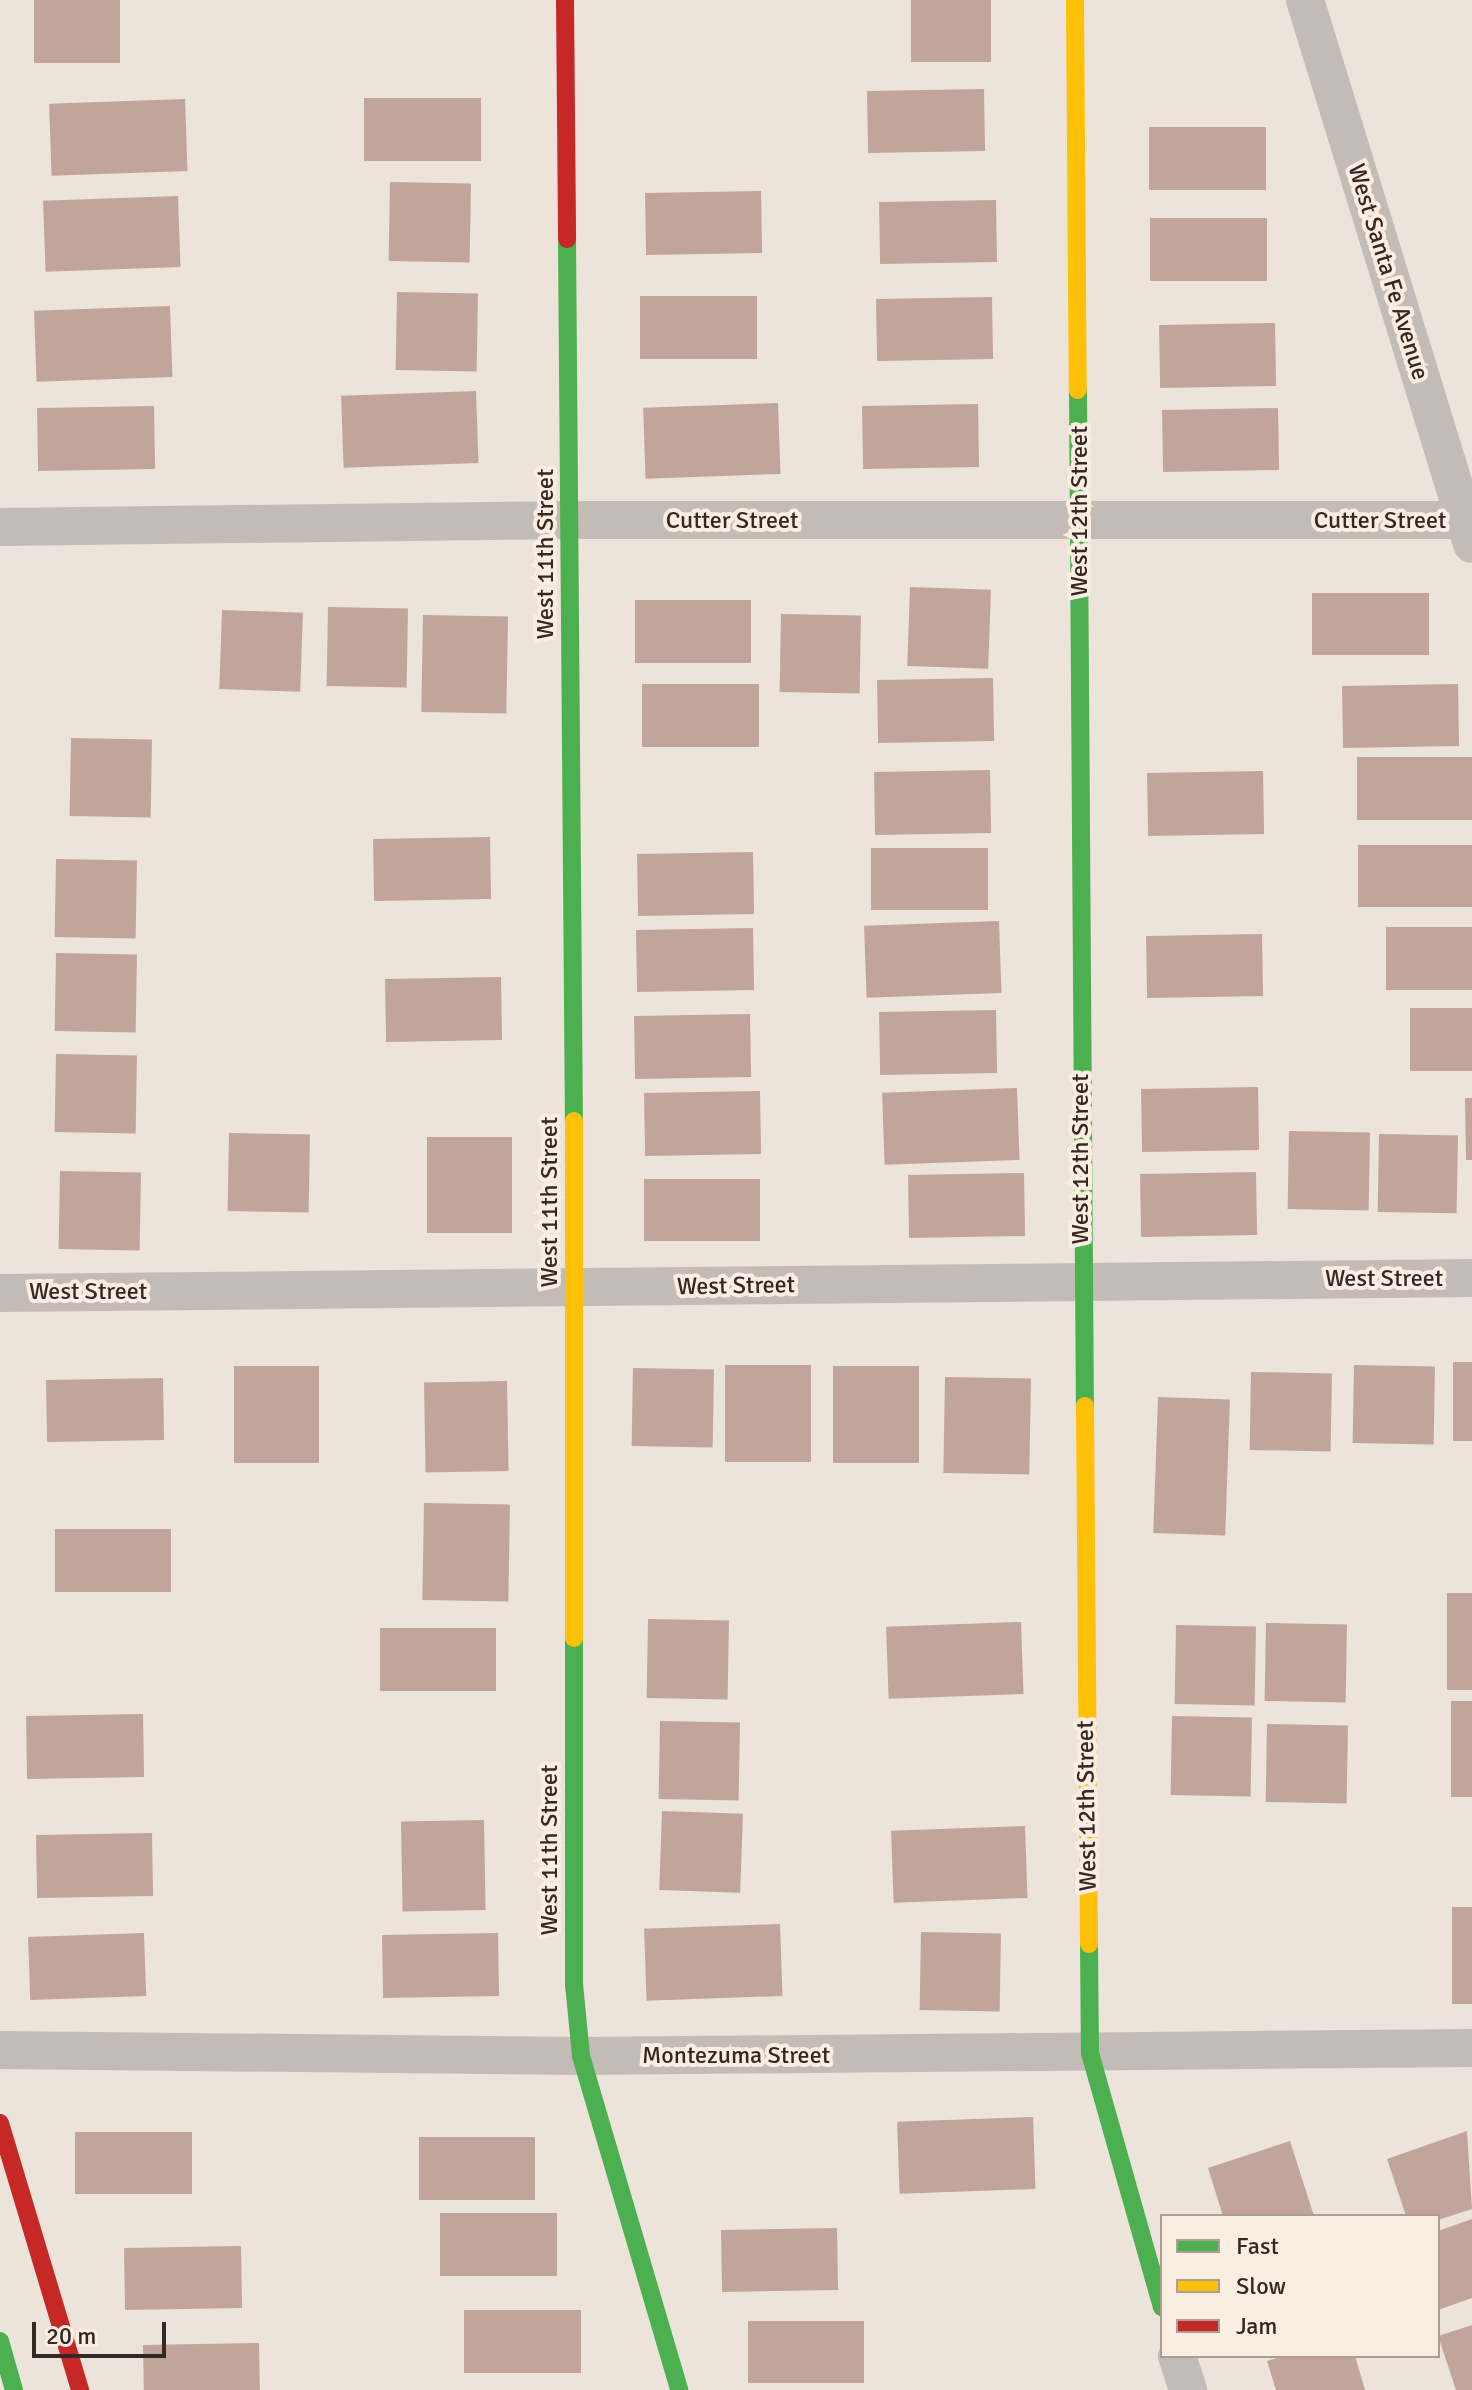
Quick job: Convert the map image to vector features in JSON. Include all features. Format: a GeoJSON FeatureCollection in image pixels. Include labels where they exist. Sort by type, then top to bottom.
{"type":"FeatureCollection","features":[{"type":"Feature","properties":{"kind":"street","name":"West 11th Street"},"geometry":{"type":"LineString","coordinates":[[565,0],[575,1288],[574,1984],[581,2056],[679,2390]]}},
{"type":"Feature","properties":{"kind":"street","name":"West 12th Street"},"geometry":{"type":"LineString","coordinates":[[1075,0],[1081,522],[1081,1281],[1090,2053],[1160,2300]]}},
{"type":"Feature","properties":{"kind":"street","name":"West Santa Fe Avenue"},"geometry":{"type":"LineString","coordinates":[[1305,0],[1468,532]]}},
{"type":"Feature","properties":{"kind":"street","name":"Cutter Street"},"geometry":{"type":"LineString","coordinates":[[0,527],[569,520],[1081,522],[1468,532]]}},
{"type":"Feature","properties":{"kind":"street","name":"West Street"},"geometry":{"type":"LineString","coordinates":[[0,1293],[1472,1278]]}},
{"type":"Feature","properties":{"kind":"street","name":"Montezuma Street"},"geometry":{"type":"LineString","coordinates":[[0,2050],[581,2056],[1472,2048]]}},
{"type":"Feature","properties":{"kind":"street"},"geometry":{"type":"LineString","coordinates":[[0,2123],[80,2390]]}},
{"type":"Feature","properties":{"kind":"street"},"geometry":{"type":"LineString","coordinates":[[0,2341],[14,2390]]}},
{"type":"Feature","properties":{"kind":"street"},"geometry":{"type":"LineString","coordinates":[[1178,2358],[1188,2390]]}},
{"type":"Feature","properties":{"kind":"building"},"geometry":{"type":"Polygon","coordinates":[[[34,0],[120,0],[120,63],[34,63],[34,0]]]}},
{"type":"Feature","properties":{"kind":"building"},"geometry":{"type":"Polygon","coordinates":[[[911,0],[991,0],[991,62],[911,62],[911,0]]]}},
{"type":"Feature","properties":{"kind":"building"},"geometry":{"type":"Polygon","coordinates":[[[984,89],[985,151],[868,153],[867,91],[984,89]]]}},
{"type":"Feature","properties":{"kind":"building"},"geometry":{"type":"Polygon","coordinates":[[[364,98],[481,98],[481,161],[364,161],[364,98]]]}},
{"type":"Feature","properties":{"kind":"building"},"geometry":{"type":"Polygon","coordinates":[[[185,99],[188,171],[52,176],[49,104],[185,99]]]}},
{"type":"Feature","properties":{"kind":"building"},"geometry":{"type":"Polygon","coordinates":[[[1149,127],[1266,127],[1266,190],[1149,190],[1149,127]]]}},
{"type":"Feature","properties":{"kind":"building"},"geometry":{"type":"Polygon","coordinates":[[[390,182],[471,183],[470,262],[389,261],[390,182]]]}},
{"type":"Feature","properties":{"kind":"building"},"geometry":{"type":"Polygon","coordinates":[[[761,191],[762,253],[646,255],[645,193],[761,191]]]}},
{"type":"Feature","properties":{"kind":"building"},"geometry":{"type":"Polygon","coordinates":[[[178,196],[180,267],[46,272],[43,201],[178,196]]]}},
{"type":"Feature","properties":{"kind":"building"},"geometry":{"type":"Polygon","coordinates":[[[996,200],[997,262],[880,264],[879,202],[996,200]]]}},
{"type":"Feature","properties":{"kind":"building"},"geometry":{"type":"Polygon","coordinates":[[[1150,218],[1267,218],[1267,281],[1150,281],[1150,218]]]}},
{"type":"Feature","properties":{"kind":"building"},"geometry":{"type":"Polygon","coordinates":[[[397,292],[478,293],[477,371],[396,370],[397,292]]]}},
{"type":"Feature","properties":{"kind":"building"},"geometry":{"type":"Polygon","coordinates":[[[640,296],[757,296],[757,359],[640,359],[640,296]]]}},
{"type":"Feature","properties":{"kind":"building"},"geometry":{"type":"Polygon","coordinates":[[[992,297],[993,359],[877,361],[876,299],[992,297]]]}},
{"type":"Feature","properties":{"kind":"building"},"geometry":{"type":"Polygon","coordinates":[[[170,306],[172,377],[37,382],[34,311],[170,306]]]}},
{"type":"Feature","properties":{"kind":"building"},"geometry":{"type":"Polygon","coordinates":[[[1275,323],[1276,386],[1160,388],[1159,325],[1275,323]]]}},
{"type":"Feature","properties":{"kind":"building"},"geometry":{"type":"Polygon","coordinates":[[[476,391],[479,463],[344,468],[341,396],[476,391]]]}},
{"type":"Feature","properties":{"kind":"building"},"geometry":{"type":"Polygon","coordinates":[[[778,403],[780,474],[646,479],[643,408],[778,403]]]}},
{"type":"Feature","properties":{"kind":"building"},"geometry":{"type":"Polygon","coordinates":[[[978,404],[979,467],[863,469],[862,406],[978,404]]]}},
{"type":"Feature","properties":{"kind":"building"},"geometry":{"type":"Polygon","coordinates":[[[154,406],[155,469],[38,471],[37,408],[154,406]]]}},
{"type":"Feature","properties":{"kind":"building"},"geometry":{"type":"Polygon","coordinates":[[[1278,408],[1279,470],[1163,472],[1162,410],[1278,408]]]}},
{"type":"Feature","properties":{"kind":"building"},"geometry":{"type":"Polygon","coordinates":[[[910,587],[991,590],[988,669],[907,666],[910,587]]]}},
{"type":"Feature","properties":{"kind":"building"},"geometry":{"type":"Polygon","coordinates":[[[1312,593],[1429,593],[1429,655],[1312,655],[1312,593]]]}},
{"type":"Feature","properties":{"kind":"building"},"geometry":{"type":"Polygon","coordinates":[[[635,600],[751,600],[751,663],[635,663],[635,600]]]}},
{"type":"Feature","properties":{"kind":"building"},"geometry":{"type":"Polygon","coordinates":[[[328,607],[408,608],[407,687],[327,686],[328,607]]]}},
{"type":"Feature","properties":{"kind":"building"},"geometry":{"type":"Polygon","coordinates":[[[222,610],[303,613],[300,692],[219,689],[222,610]]]}},
{"type":"Feature","properties":{"kind":"building"},"geometry":{"type":"Polygon","coordinates":[[[781,614],[861,615],[860,693],[780,692],[781,614]]]}},
{"type":"Feature","properties":{"kind":"building"},"geometry":{"type":"Polygon","coordinates":[[[423,615],[508,616],[506,713],[421,712],[423,615]]]}},
{"type":"Feature","properties":{"kind":"building"},"geometry":{"type":"Polygon","coordinates":[[[993,678],[994,741],[878,743],[877,680],[993,678]]]}},
{"type":"Feature","properties":{"kind":"building"},"geometry":{"type":"Polygon","coordinates":[[[642,684],[759,684],[759,747],[642,747],[642,684]]]}},
{"type":"Feature","properties":{"kind":"building"},"geometry":{"type":"Polygon","coordinates":[[[1458,684],[1459,746],[1343,748],[1342,686],[1458,684]]]}},
{"type":"Feature","properties":{"kind":"building"},"geometry":{"type":"Polygon","coordinates":[[[71,738],[152,739],[151,817],[70,816],[71,738]]]}},
{"type":"Feature","properties":{"kind":"building"},"geometry":{"type":"Polygon","coordinates":[[[1357,757],[1472,757],[1472,820],[1357,820],[1357,757]]]}},
{"type":"Feature","properties":{"kind":"building"},"geometry":{"type":"Polygon","coordinates":[[[990,770],[991,833],[875,835],[874,772],[990,770]]]}},
{"type":"Feature","properties":{"kind":"building"},"geometry":{"type":"Polygon","coordinates":[[[1263,771],[1264,834],[1148,836],[1147,773],[1263,771]]]}},
{"type":"Feature","properties":{"kind":"building"},"geometry":{"type":"Polygon","coordinates":[[[490,837],[491,899],[374,901],[373,839],[490,837]]]}},
{"type":"Feature","properties":{"kind":"building"},"geometry":{"type":"Polygon","coordinates":[[[1358,845],[1472,845],[1472,907],[1358,907],[1358,845]]]}},
{"type":"Feature","properties":{"kind":"building"},"geometry":{"type":"Polygon","coordinates":[[[871,848],[988,848],[988,910],[871,910],[871,848]]]}},
{"type":"Feature","properties":{"kind":"building"},"geometry":{"type":"Polygon","coordinates":[[[753,852],[754,914],[638,916],[637,854],[753,852]]]}},
{"type":"Feature","properties":{"kind":"building"},"geometry":{"type":"Polygon","coordinates":[[[56,859],[137,860],[136,938],[55,937],[56,859]]]}},
{"type":"Feature","properties":{"kind":"building"},"geometry":{"type":"Polygon","coordinates":[[[999,921],[1002,993],[867,998],[864,926],[999,921]]]}},
{"type":"Feature","properties":{"kind":"building"},"geometry":{"type":"Polygon","coordinates":[[[1386,927],[1472,927],[1472,990],[1386,990],[1386,927]]]}},
{"type":"Feature","properties":{"kind":"building"},"geometry":{"type":"Polygon","coordinates":[[[753,928],[754,990],[637,992],[636,930],[753,928]]]}},
{"type":"Feature","properties":{"kind":"building"},"geometry":{"type":"Polygon","coordinates":[[[1262,934],[1263,996],[1147,998],[1146,936],[1262,934]]]}},
{"type":"Feature","properties":{"kind":"building"},"geometry":{"type":"Polygon","coordinates":[[[56,953],[137,954],[136,1032],[55,1031],[56,953]]]}},
{"type":"Feature","properties":{"kind":"building"},"geometry":{"type":"Polygon","coordinates":[[[501,977],[502,1040],[386,1042],[385,979],[501,977]]]}},
{"type":"Feature","properties":{"kind":"building"},"geometry":{"type":"Polygon","coordinates":[[[1410,1008],[1472,1008],[1472,1071],[1410,1071],[1410,1008]]]}},
{"type":"Feature","properties":{"kind":"building"},"geometry":{"type":"Polygon","coordinates":[[[996,1010],[997,1073],[880,1075],[879,1012],[996,1010]]]}},
{"type":"Feature","properties":{"kind":"building"},"geometry":{"type":"Polygon","coordinates":[[[750,1014],[751,1077],[635,1079],[634,1016],[750,1014]]]}},
{"type":"Feature","properties":{"kind":"building"},"geometry":{"type":"Polygon","coordinates":[[[56,1054],[137,1055],[136,1133],[55,1132],[56,1054]]]}},
{"type":"Feature","properties":{"kind":"building"},"geometry":{"type":"Polygon","coordinates":[[[1258,1087],[1259,1150],[1142,1152],[1141,1089],[1258,1087]]]}},
{"type":"Feature","properties":{"kind":"building"},"geometry":{"type":"Polygon","coordinates":[[[1017,1088],[1020,1160],[885,1165],[882,1093],[1017,1088]]]}},
{"type":"Feature","properties":{"kind":"building"},"geometry":{"type":"Polygon","coordinates":[[[760,1091],[761,1154],[645,1156],[644,1093],[760,1091]]]}},
{"type":"Feature","properties":{"kind":"building"},"geometry":{"type":"Polygon","coordinates":[[[1465,1098],[1472,1098],[1472,1160],[1466,1160],[1465,1098]]]}},
{"type":"Feature","properties":{"kind":"building"},"geometry":{"type":"Polygon","coordinates":[[[1289,1131],[1370,1132],[1369,1210],[1288,1209],[1289,1131]]]}},
{"type":"Feature","properties":{"kind":"building"},"geometry":{"type":"Polygon","coordinates":[[[229,1133],[310,1134],[309,1212],[228,1211],[229,1133]]]}},
{"type":"Feature","properties":{"kind":"building"},"geometry":{"type":"Polygon","coordinates":[[[1379,1134],[1458,1135],[1457,1213],[1378,1212],[1379,1134]]]}},
{"type":"Feature","properties":{"kind":"building"},"geometry":{"type":"Polygon","coordinates":[[[427,1137],[512,1137],[512,1233],[427,1233],[427,1137]]]}},
{"type":"Feature","properties":{"kind":"building"},"geometry":{"type":"Polygon","coordinates":[[[60,1171],[141,1172],[140,1250],[59,1249],[60,1171]]]}},
{"type":"Feature","properties":{"kind":"building"},"geometry":{"type":"Polygon","coordinates":[[[1256,1172],[1257,1235],[1141,1237],[1140,1174],[1256,1172]]]}},
{"type":"Feature","properties":{"kind":"building"},"geometry":{"type":"Polygon","coordinates":[[[1024,1173],[1025,1236],[909,1238],[908,1175],[1024,1173]]]}},
{"type":"Feature","properties":{"kind":"building"},"geometry":{"type":"Polygon","coordinates":[[[644,1179],[760,1179],[760,1241],[644,1241],[644,1179]]]}},
{"type":"Feature","properties":{"kind":"building"},"geometry":{"type":"Polygon","coordinates":[[[1453,1362],[1472,1362],[1472,1441],[1453,1441],[1453,1362]]]}},
{"type":"Feature","properties":{"kind":"building"},"geometry":{"type":"Polygon","coordinates":[[[725,1365],[811,1365],[811,1462],[725,1462],[725,1365]]]}},
{"type":"Feature","properties":{"kind":"building"},"geometry":{"type":"Polygon","coordinates":[[[1354,1365],[1435,1366],[1434,1444],[1353,1443],[1354,1365]]]}},
{"type":"Feature","properties":{"kind":"building"},"geometry":{"type":"Polygon","coordinates":[[[234,1366],[319,1366],[319,1463],[234,1463],[234,1366]]]}},
{"type":"Feature","properties":{"kind":"building"},"geometry":{"type":"Polygon","coordinates":[[[833,1366],[919,1366],[919,1463],[833,1463],[833,1366]]]}},
{"type":"Feature","properties":{"kind":"building"},"geometry":{"type":"Polygon","coordinates":[[[633,1368],[714,1369],[713,1447],[632,1446],[633,1368]]]}},
{"type":"Feature","properties":{"kind":"building"},"geometry":{"type":"Polygon","coordinates":[[[1251,1372],[1332,1373],[1331,1451],[1250,1450],[1251,1372]]]}},
{"type":"Feature","properties":{"kind":"building"},"geometry":{"type":"Polygon","coordinates":[[[945,1377],[1031,1379],[1029,1474],[943,1473],[945,1377]]]}},
{"type":"Feature","properties":{"kind":"building"},"geometry":{"type":"Polygon","coordinates":[[[163,1378],[164,1440],[47,1442],[46,1380],[163,1378]]]}},
{"type":"Feature","properties":{"kind":"building"},"geometry":{"type":"Polygon","coordinates":[[[507,1381],[509,1471],[426,1472],[424,1382],[507,1381]]]}},
{"type":"Feature","properties":{"kind":"building"},"geometry":{"type":"Polygon","coordinates":[[[1158,1397],[1230,1400],[1225,1535],[1153,1533],[1158,1397]]]}},
{"type":"Feature","properties":{"kind":"building"},"geometry":{"type":"Polygon","coordinates":[[[424,1503],[510,1505],[508,1601],[422,1600],[424,1503]]]}},
{"type":"Feature","properties":{"kind":"building"},"geometry":{"type":"Polygon","coordinates":[[[55,1529],[171,1529],[171,1592],[55,1592],[55,1529]]]}},
{"type":"Feature","properties":{"kind":"building"},"geometry":{"type":"Polygon","coordinates":[[[1447,1593],[1472,1593],[1472,1690],[1447,1690],[1447,1593]]]}},
{"type":"Feature","properties":{"kind":"building"},"geometry":{"type":"Polygon","coordinates":[[[648,1619],[729,1620],[728,1699],[647,1698],[648,1619]]]}},
{"type":"Feature","properties":{"kind":"building"},"geometry":{"type":"Polygon","coordinates":[[[1021,1622],[1024,1694],[889,1699],[886,1627],[1021,1622]]]}},
{"type":"Feature","properties":{"kind":"building"},"geometry":{"type":"Polygon","coordinates":[[[1266,1623],[1347,1624],[1346,1702],[1265,1701],[1266,1623]]]}},
{"type":"Feature","properties":{"kind":"building"},"geometry":{"type":"Polygon","coordinates":[[[1176,1625],[1256,1626],[1255,1705],[1175,1704],[1176,1625]]]}},
{"type":"Feature","properties":{"kind":"building"},"geometry":{"type":"Polygon","coordinates":[[[380,1628],[496,1628],[496,1691],[380,1691],[380,1628]]]}},
{"type":"Feature","properties":{"kind":"building"},"geometry":{"type":"Polygon","coordinates":[[[1451,1701],[1472,1701],[1472,1797],[1451,1797],[1451,1701]]]}},
{"type":"Feature","properties":{"kind":"building"},"geometry":{"type":"Polygon","coordinates":[[[143,1714],[144,1777],[27,1779],[26,1716],[143,1714]]]}},
{"type":"Feature","properties":{"kind":"building"},"geometry":{"type":"Polygon","coordinates":[[[1172,1716],[1252,1717],[1251,1796],[1171,1795],[1172,1716]]]}},
{"type":"Feature","properties":{"kind":"building"},"geometry":{"type":"Polygon","coordinates":[[[660,1721],[740,1722],[739,1800],[659,1799],[660,1721]]]}},
{"type":"Feature","properties":{"kind":"building"},"geometry":{"type":"Polygon","coordinates":[[[1267,1724],[1348,1725],[1347,1803],[1266,1802],[1267,1724]]]}},
{"type":"Feature","properties":{"kind":"building"},"geometry":{"type":"Polygon","coordinates":[[[662,1811],[743,1814],[740,1893],[659,1890],[662,1811]]]}},
{"type":"Feature","properties":{"kind":"building"},"geometry":{"type":"Polygon","coordinates":[[[484,1820],[486,1910],[403,1911],[401,1821],[484,1820]]]}},
{"type":"Feature","properties":{"kind":"building"},"geometry":{"type":"Polygon","coordinates":[[[1025,1826],[1028,1898],[894,1903],[891,1831],[1025,1826]]]}},
{"type":"Feature","properties":{"kind":"building"},"geometry":{"type":"Polygon","coordinates":[[[152,1833],[153,1896],[37,1898],[36,1835],[152,1833]]]}},
{"type":"Feature","properties":{"kind":"building"},"geometry":{"type":"Polygon","coordinates":[[[1452,1907],[1472,1907],[1472,2004],[1452,2004],[1452,1907]]]}},
{"type":"Feature","properties":{"kind":"building"},"geometry":{"type":"Polygon","coordinates":[[[780,1924],[783,1996],[647,2001],[644,1929],[780,1924]]]}},
{"type":"Feature","properties":{"kind":"building"},"geometry":{"type":"Polygon","coordinates":[[[921,1932],[1001,1933],[1000,2011],[920,2010],[921,1932]]]}},
{"type":"Feature","properties":{"kind":"building"},"geometry":{"type":"Polygon","coordinates":[[[144,1933],[146,1996],[30,2000],[28,1937],[144,1933]]]}},
{"type":"Feature","properties":{"kind":"building"},"geometry":{"type":"Polygon","coordinates":[[[498,1933],[499,1996],[383,1998],[382,1935],[498,1933]]]}},
{"type":"Feature","properties":{"kind":"building"},"geometry":{"type":"Polygon","coordinates":[[[1033,2117],[1036,2189],[900,2194],[897,2122],[1033,2117]]]}},
{"type":"Feature","properties":{"kind":"building"},"geometry":{"type":"Polygon","coordinates":[[[1467,2131],[1472,2209],[1440,2219],[1440,2214],[1405,2214],[1387,2159],[1467,2131]]]}},
{"type":"Feature","properties":{"kind":"building"},"geometry":{"type":"Polygon","coordinates":[[[75,2132],[192,2132],[192,2194],[75,2194],[75,2132]]]}},
{"type":"Feature","properties":{"kind":"building"},"geometry":{"type":"Polygon","coordinates":[[[419,2137],[535,2137],[535,2200],[419,2200],[419,2137]]]}},
{"type":"Feature","properties":{"kind":"building"},"geometry":{"type":"Polygon","coordinates":[[[1290,2141],[1313,2214],[1222,2214],[1208,2168],[1290,2141]]]}},
{"type":"Feature","properties":{"kind":"building"},"geometry":{"type":"Polygon","coordinates":[[[440,2213],[557,2213],[557,2276],[440,2276],[440,2213]]]}},
{"type":"Feature","properties":{"kind":"building"},"geometry":{"type":"Polygon","coordinates":[[[1472,2219],[1472,2298],[1440,2309],[1440,2230],[1472,2219]]]}},
{"type":"Feature","properties":{"kind":"building"},"geometry":{"type":"Polygon","coordinates":[[[837,2228],[838,2290],[722,2292],[721,2230],[837,2228]]]}},
{"type":"Feature","properties":{"kind":"building"},"geometry":{"type":"Polygon","coordinates":[[[241,2246],[242,2308],[125,2310],[124,2248],[241,2246]]]}},
{"type":"Feature","properties":{"kind":"building"},"geometry":{"type":"Polygon","coordinates":[[[464,2310],[581,2310],[581,2373],[464,2373],[464,2310]]]}},
{"type":"Feature","properties":{"kind":"building"},"geometry":{"type":"Polygon","coordinates":[[[748,2321],[864,2321],[864,2383],[748,2383],[748,2321]]]}},
{"type":"Feature","properties":{"kind":"building"},"geometry":{"type":"Polygon","coordinates":[[[1472,2325],[1472,2390],[1456,2390],[1440,2335],[1472,2325]]]}},
{"type":"Feature","properties":{"kind":"building"},"geometry":{"type":"Polygon","coordinates":[[[259,2343],[260,2390],[144,2390],[143,2345],[259,2343]]]}},
{"type":"Feature","properties":{"kind":"building"},"geometry":{"type":"Polygon","coordinates":[[[1277,2358],[1356,2358],[1365,2390],[1276,2390],[1267,2361],[1277,2358]]]}},
{"type":"Feature","properties":{"kind":"traffic: fast"},"geometry":{"type":"LineString","coordinates":[[567,239],[574,1121]]}},
{"type":"Feature","properties":{"kind":"traffic: fast"},"geometry":{"type":"LineString","coordinates":[[1078,390],[1085,1406]]}},
{"type":"Feature","properties":{"kind":"traffic: fast"},"geometry":{"type":"LineString","coordinates":[[574,1638],[574,1984],[581,2056],[679,2390]]}},
{"type":"Feature","properties":{"kind":"traffic: fast"},"geometry":{"type":"LineString","coordinates":[[1089,1944],[1090,2053],[1160,2300]]}},
{"type":"Feature","properties":{"kind":"traffic: fast"},"geometry":{"type":"LineString","coordinates":[[0,2341],[14,2390]]}},
{"type":"Feature","properties":{"kind":"traffic: slow"},"geometry":{"type":"LineString","coordinates":[[1075,0],[1078,390]]}},
{"type":"Feature","properties":{"kind":"traffic: slow"},"geometry":{"type":"LineString","coordinates":[[574,1121],[574,1638]]}},
{"type":"Feature","properties":{"kind":"traffic: slow"},"geometry":{"type":"LineString","coordinates":[[1085,1406],[1089,1944]]}},
{"type":"Feature","properties":{"kind":"traffic: jam"},"geometry":{"type":"LineString","coordinates":[[565,0],[567,239]]}},
{"type":"Feature","properties":{"kind":"traffic: jam"},"geometry":{"type":"LineString","coordinates":[[0,2123],[80,2390]]}}]}
